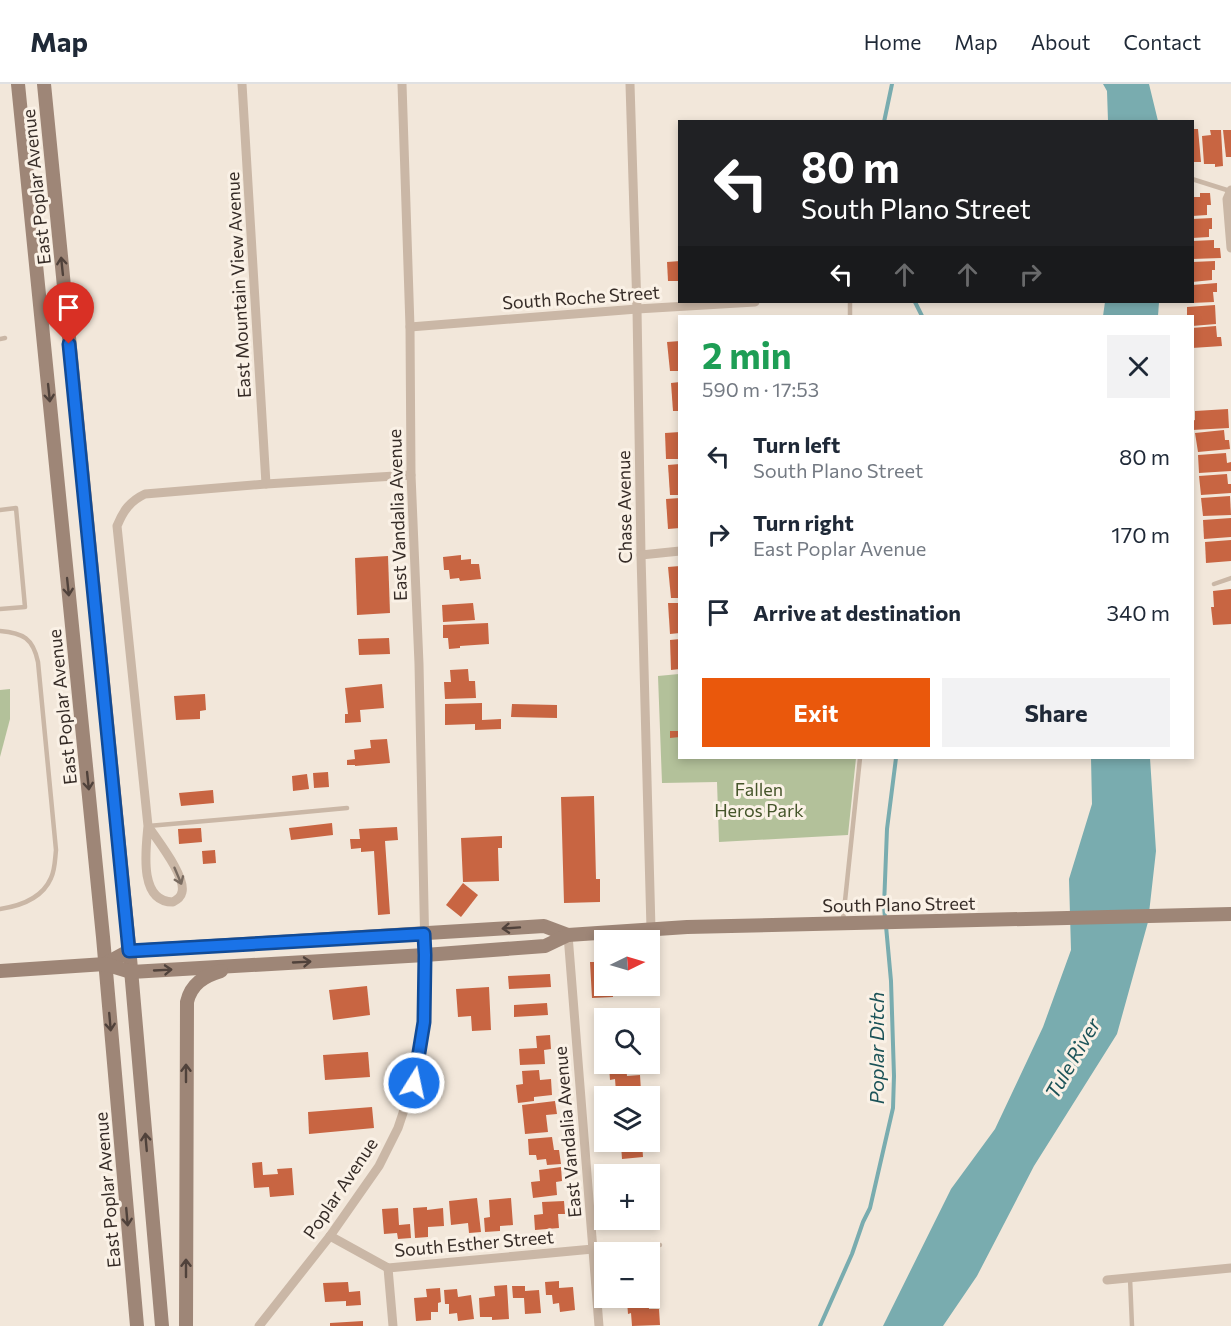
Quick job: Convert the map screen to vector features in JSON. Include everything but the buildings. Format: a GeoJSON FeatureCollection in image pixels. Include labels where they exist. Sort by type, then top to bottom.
{"type":"FeatureCollection","features":[{"type":"Feature","properties":{"kind":"main road","name":"East Poplar Avenue"},"geometry":{"type":"LineString","coordinates":[[18,84],[105,964],[137,1326]]}},
{"type":"Feature","properties":{"kind":"main road","name":"East Poplar Avenue"},"geometry":{"type":"LineString","coordinates":[[44,84],[131,972],[162,1326]]}},
{"type":"Feature","properties":{"kind":"main road","name":"South Plano Street"},"geometry":{"type":"LineString","coordinates":[[0,970],[105,964],[131,972],[243,965],[425,945],[544,926],[568,934],[714,926],[1231,914]]}},
{"type":"Feature","properties":{"kind":"main road","name":"South Plano Street"},"geometry":{"type":"LineString","coordinates":[[105,964],[129,951],[425,945],[545,946],[568,934]]}},
{"type":"Feature","properties":{"kind":"main road"},"geometry":{"type":"LineString","coordinates":[[186,1326],[188,995],[199,981],[210,974],[243,965]]}},
{"type":"Feature","properties":{"kind":"street","name":"East Mountain View Avenue"},"geometry":{"type":"LineString","coordinates":[[242,84],[266,484]]}},
{"type":"Feature","properties":{"kind":"street","name":"East Vandalia Avenue"},"geometry":{"type":"LineString","coordinates":[[402,84],[425,945]]}},
{"type":"Feature","properties":{"kind":"street","name":"Chase Avenue"},"geometry":{"type":"LineString","coordinates":[[630,84],[651,929]]}},
{"type":"Feature","properties":{"kind":"street"},"geometry":{"type":"LineString","coordinates":[[1230,193],[1231,248]]}},
{"type":"Feature","properties":{"kind":"street","name":"South Roche Street"},"geometry":{"type":"LineString","coordinates":[[410,327],[738,303]]}},
{"type":"Feature","properties":{"kind":"street"},"geometry":{"type":"LineString","coordinates":[[148,826],[180,875],[183,891],[181,896],[173,902],[161,899],[153,891],[149,884],[145,854],[148,826],[117,526],[123,512],[129,504],[145,494],[411,475]]}},
{"type":"Feature","properties":{"kind":"street"},"geometry":{"type":"LineString","coordinates":[[641,555],[678,551]]}},
{"type":"Feature","properties":{"kind":"street","name":"East Vandalia Avenue"},"geometry":{"type":"LineString","coordinates":[[568,934],[599,1326]]}},
{"type":"Feature","properties":{"kind":"street","name":"Poplar Avenue"},"geometry":{"type":"LineString","coordinates":[[259,1326],[330,1236],[379,1166],[398,1128],[414,1083],[424,1022],[425,945]]}},
{"type":"Feature","properties":{"kind":"street","name":"South Esther Street"},"geometry":{"type":"LineString","coordinates":[[330,1236],[388,1268],[593,1251]]}},
{"type":"Feature","properties":{"kind":"street"},"geometry":{"type":"LineString","coordinates":[[388,1268],[393,1326]]}},
{"type":"Feature","properties":{"kind":"street"},"geometry":{"type":"LineString","coordinates":[[1107,1280],[1231,1268]]}},
{"type":"Feature","properties":{"kind":"lane"},"geometry":{"type":"LineString","coordinates":[[1194,180],[1230,193]]}},
{"type":"Feature","properties":{"kind":"lane"},"geometry":{"type":"LineString","coordinates":[[0,510],[16,508],[25,607],[0,609]]}},
{"type":"Feature","properties":{"kind":"lane"},"geometry":{"type":"LineString","coordinates":[[1214,584],[1231,578]]}},
{"type":"Feature","properties":{"kind":"lane"},"geometry":{"type":"LineString","coordinates":[[0,631],[20,634],[32,644],[36,651],[56,850],[51,879],[44,888],[35,897],[22,904],[0,909]]}},
{"type":"Feature","properties":{"kind":"lane"},"geometry":{"type":"LineString","coordinates":[[843,923],[860,759]]}},
{"type":"Feature","properties":{"kind":"lane"},"geometry":{"type":"LineString","coordinates":[[148,826],[347,808]]}},
{"type":"Feature","properties":{"kind":"lane"},"geometry":{"type":"LineString","coordinates":[[1130,1278],[1132,1326]]}},
{"type":"Feature","properties":{"kind":"green space","name":"Fallen Heros Park"},"geometry":{"type":"Polygon","coordinates":[[[678,674],[678,759],[856,759],[848,835],[719,842],[717,782],[662,783],[658,676],[678,674]]]}},
{"type":"Feature","properties":{"kind":"green space"},"geometry":{"type":"Polygon","coordinates":[[[10,689],[10,719],[0,757],[0,690],[10,689]]]}},
{"type":"Feature","properties":{"kind":"water"},"geometry":{"type":"Polygon","coordinates":[[[1103,84],[1149,84],[1158,120],[1108,120],[1107,91],[1103,84]]]}},
{"type":"Feature","properties":{"kind":"water"},"geometry":{"type":"Polygon","coordinates":[[[1105,303],[1159,303],[1158,315],[1103,315],[1105,303]]]}},
{"type":"Feature","properties":{"kind":"water","name":"Tule River"},"geometry":{"type":"Polygon","coordinates":[[[1091,759],[1150,759],[1156,851],[1148,922],[1117,1034],[1034,1166],[977,1276],[943,1326],[883,1326],[951,1189],[995,1129],[1043,1027],[1071,950],[1069,879],[1092,804],[1091,759]]]}},
{"type":"Feature","properties":{"kind":"waterway","name":"Poplar Ditch"},"geometry":{"type":"LineString","coordinates":[[884,120],[892,84]]}},
{"type":"Feature","properties":{"kind":"waterway","name":"Poplar Ditch"},"geometry":{"type":"LineString","coordinates":[[916,303],[922,315]]}},
{"type":"Feature","properties":{"kind":"waterway","name":"Poplar Ditch"},"geometry":{"type":"LineString","coordinates":[[885,918],[887,829],[896,759]]}},
{"type":"Feature","properties":{"kind":"waterway","name":"Poplar Ditch"},"geometry":{"type":"LineString","coordinates":[[820,1326],[870,1208],[893,1108],[891,981],[886,926]]}},
{"type":"Feature","properties":{"kind":"route"},"geometry":{"type":"LineString","coordinates":[[69,344],[129,951],[424,934],[424,1022],[414,1083]]}}]}
